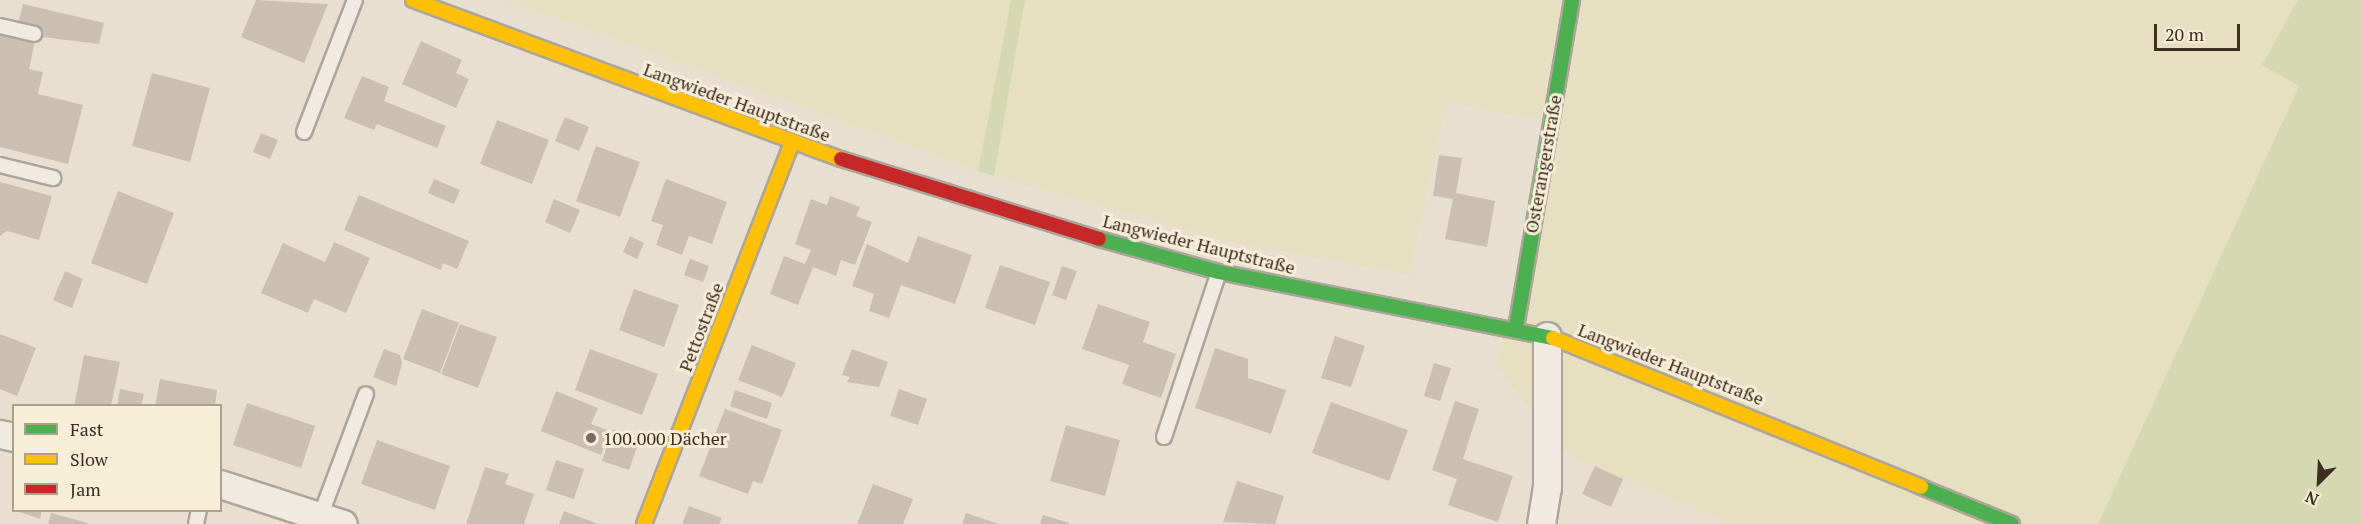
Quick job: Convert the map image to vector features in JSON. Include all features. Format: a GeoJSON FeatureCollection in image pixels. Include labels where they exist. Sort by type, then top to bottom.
{"type":"FeatureCollection","features":[{"type":"Feature","properties":{"kind":"street","name":"Langwieder Hauptstraße"},"geometry":{"type":"LineString","coordinates":[[413,0],[792,142],[981,207],[1219,272],[1547,336],[2012,524]]}},
{"type":"Feature","properties":{"kind":"street","name":"Osterangerstraße"},"geometry":{"type":"LineString","coordinates":[[1515,328],[1572,0]]}},
{"type":"Feature","properties":{"kind":"street","name":"Pettostraße"},"geometry":{"type":"LineString","coordinates":[[644,524],[792,142]]}},
{"type":"Feature","properties":{"kind":"street"},"geometry":{"type":"LineString","coordinates":[[1541,524],[1547,488],[1547,336]]}},
{"type":"Feature","properties":{"kind":"street"},"geometry":{"type":"LineString","coordinates":[[222,485],[332,520]]}},
{"type":"Feature","properties":{"kind":"lane"},"geometry":{"type":"LineString","coordinates":[[304,132],[355,0]]}},
{"type":"Feature","properties":{"kind":"lane"},"geometry":{"type":"LineString","coordinates":[[0,26],[34,34]]}},
{"type":"Feature","properties":{"kind":"lane"},"geometry":{"type":"LineString","coordinates":[[0,165],[53,178]]}},
{"type":"Feature","properties":{"kind":"lane"},"geometry":{"type":"LineString","coordinates":[[1164,436],[1219,272]]}},
{"type":"Feature","properties":{"kind":"lane"},"geometry":{"type":"LineString","coordinates":[[332,520],[366,394]]}},
{"type":"Feature","properties":{"kind":"shaded area"},"geometry":{"type":"Polygon","coordinates":[[[505,0],[1011,0],[978,171],[505,0]]]}},
{"type":"Feature","properties":{"kind":"shaded area"},"geometry":{"type":"Polygon","coordinates":[[[1025,0],[1565,0],[1543,121],[1446,102],[1410,275],[1227,241],[994,176],[1025,0]]]}},
{"type":"Feature","properties":{"kind":"shaded area"},"geometry":{"type":"Polygon","coordinates":[[[1583,0],[2298,0],[2262,65],[2299,86],[2098,524],[1731,524],[1567,455],[1496,366],[1583,0]]]}},
{"type":"Feature","properties":{"kind":"green space"},"geometry":{"type":"Polygon","coordinates":[[[1011,0],[1025,0],[994,176],[978,171],[1011,0]]]}},
{"type":"Feature","properties":{"kind":"green space"},"geometry":{"type":"Polygon","coordinates":[[[2298,0],[2361,0],[2361,524],[2098,524],[2299,86],[2262,65],[2298,0]]]}},
{"type":"Feature","properties":{"kind":"building"},"geometry":{"type":"Polygon","coordinates":[[[256,0],[328,4],[304,63],[241,37],[256,0]]]}},
{"type":"Feature","properties":{"kind":"building"},"geometry":{"type":"Polygon","coordinates":[[[23,4],[104,23],[99,44],[42,37],[43,30],[18,24],[23,4]]]}},
{"type":"Feature","properties":{"kind":"building"},"geometry":{"type":"Polygon","coordinates":[[[0,33],[35,41],[29,69],[43,72],[38,94],[83,105],[68,164],[0,147],[0,33]]]}},
{"type":"Feature","properties":{"kind":"building"},"geometry":{"type":"Polygon","coordinates":[[[421,41],[462,60],[456,73],[469,79],[456,108],[402,84],[421,41]]]}},
{"type":"Feature","properties":{"kind":"building"},"geometry":{"type":"Polygon","coordinates":[[[152,73],[210,88],[190,162],[132,146],[152,73]]]}},
{"type":"Feature","properties":{"kind":"building"},"geometry":{"type":"Polygon","coordinates":[[[362,76],[389,87],[384,101],[446,126],[437,148],[377,124],[374,130],[344,118],[362,76]]]}},
{"type":"Feature","properties":{"kind":"building"},"geometry":{"type":"Polygon","coordinates":[[[565,117],[589,127],[579,151],[555,141],[565,117]]]}},
{"type":"Feature","properties":{"kind":"building"},"geometry":{"type":"Polygon","coordinates":[[[497,120],[549,140],[532,184],[480,164],[497,120]]]}},
{"type":"Feature","properties":{"kind":"building"},"geometry":{"type":"Polygon","coordinates":[[[261,133],[278,140],[270,159],[253,152],[261,133]]]}},
{"type":"Feature","properties":{"kind":"building"},"geometry":{"type":"Polygon","coordinates":[[[596,146],[640,162],[620,217],[576,201],[596,146]]]}},
{"type":"Feature","properties":{"kind":"building"},"geometry":{"type":"Polygon","coordinates":[[[1439,155],[1462,158],[1456,193],[1495,201],[1487,247],[1445,239],[1453,199],[1433,196],[1439,155]]]}},
{"type":"Feature","properties":{"kind":"building"},"geometry":{"type":"Polygon","coordinates":[[[434,179],[460,190],[454,204],[428,193],[434,179]]]}},
{"type":"Feature","properties":{"kind":"building"},"geometry":{"type":"Polygon","coordinates":[[[666,179],[727,202],[712,244],[689,236],[682,255],[656,245],[663,225],[651,221],[666,179]]]}},
{"type":"Feature","properties":{"kind":"building"},"geometry":{"type":"Polygon","coordinates":[[[0,182],[52,196],[39,240],[7,231],[0,236],[0,182]]]}},
{"type":"Feature","properties":{"kind":"building"},"geometry":{"type":"Polygon","coordinates":[[[118,191],[174,213],[147,284],[91,263],[118,191]]]}},
{"type":"Feature","properties":{"kind":"building"},"geometry":{"type":"Polygon","coordinates":[[[359,195],[469,241],[457,269],[443,263],[441,270],[344,230],[359,195]]]}},
{"type":"Feature","properties":{"kind":"building"},"geometry":{"type":"Polygon","coordinates":[[[830,196],[860,207],[856,216],[872,222],[855,265],[841,260],[836,276],[813,267],[798,305],[770,294],[784,256],[805,264],[811,250],[795,244],[811,199],[827,205],[830,196]]]}},
{"type":"Feature","properties":{"kind":"building"},"geometry":{"type":"Polygon","coordinates":[[[554,199],[580,210],[570,233],[545,222],[554,199]]]}},
{"type":"Feature","properties":{"kind":"building"},"geometry":{"type":"Polygon","coordinates":[[[630,236],[644,243],[637,259],[623,252],[630,236]]]}},
{"type":"Feature","properties":{"kind":"building"},"geometry":{"type":"Polygon","coordinates":[[[918,236],[972,255],[955,304],[901,285],[889,318],[869,311],[874,294],[852,286],[867,244],[908,263],[918,236]]]}},
{"type":"Feature","properties":{"kind":"building"},"geometry":{"type":"Polygon","coordinates":[[[334,242],[370,258],[346,313],[314,299],[308,313],[261,293],[283,243],[325,262],[334,242]]]}},
{"type":"Feature","properties":{"kind":"building"},"geometry":{"type":"Polygon","coordinates":[[[690,259],[709,266],[703,282],[684,275],[690,259]]]}},
{"type":"Feature","properties":{"kind":"building"},"geometry":{"type":"Polygon","coordinates":[[[1000,265],[1050,282],[1035,325],[985,308],[1000,265]]]}},
{"type":"Feature","properties":{"kind":"building"},"geometry":{"type":"Polygon","coordinates":[[[1062,266],[1077,271],[1066,300],[1052,295],[1062,266]]]}},
{"type":"Feature","properties":{"kind":"building"},"geometry":{"type":"Polygon","coordinates":[[[65,271],[83,279],[72,308],[53,300],[65,271]]]}},
{"type":"Feature","properties":{"kind":"building"},"geometry":{"type":"Polygon","coordinates":[[[634,289],[679,305],[664,347],[619,330],[634,289]]]}},
{"type":"Feature","properties":{"kind":"building"},"geometry":{"type":"Polygon","coordinates":[[[1098,304],[1150,322],[1143,342],[1176,354],[1161,398],[1122,384],[1129,365],[1082,349],[1098,304]]]}},
{"type":"Feature","properties":{"kind":"building"},"geometry":{"type":"Polygon","coordinates":[[[422,309],[459,323],[440,373],[403,359],[422,309]]]}},
{"type":"Feature","properties":{"kind":"building"},"geometry":{"type":"Polygon","coordinates":[[[460,324],[497,337],[478,388],[441,374],[460,324]]]}},
{"type":"Feature","properties":{"kind":"building"},"geometry":{"type":"Polygon","coordinates":[[[0,334],[36,348],[17,396],[0,389],[0,334]]]}},
{"type":"Feature","properties":{"kind":"building"},"geometry":{"type":"Polygon","coordinates":[[[1335,336],[1365,346],[1351,387],[1321,378],[1335,336]]]}},
{"type":"Feature","properties":{"kind":"building"},"geometry":{"type":"Polygon","coordinates":[[[752,345],[796,363],[782,397],[738,380],[752,345]]]}},
{"type":"Feature","properties":{"kind":"building"},"geometry":{"type":"Polygon","coordinates":[[[1215,348],[1248,359],[1248,378],[1286,390],[1271,434],[1195,408],[1215,348]]]}},
{"type":"Feature","properties":{"kind":"building"},"geometry":{"type":"Polygon","coordinates":[[[384,349],[400,355],[402,363],[396,386],[373,377],[384,349]]]}},
{"type":"Feature","properties":{"kind":"building"},"geometry":{"type":"Polygon","coordinates":[[[590,349],[658,374],[642,415],[575,390],[590,349]]]}},
{"type":"Feature","properties":{"kind":"building"},"geometry":{"type":"Polygon","coordinates":[[[852,349],[888,362],[879,387],[847,382],[850,377],[842,375],[852,349]]]}},
{"type":"Feature","properties":{"kind":"building"},"geometry":{"type":"Polygon","coordinates":[[[84,355],[120,362],[111,404],[74,404],[84,355]]]}},
{"type":"Feature","properties":{"kind":"building"},"geometry":{"type":"Polygon","coordinates":[[[1434,363],[1451,368],[1440,401],[1424,396],[1434,363]]]}},
{"type":"Feature","properties":{"kind":"building"},"geometry":{"type":"Polygon","coordinates":[[[160,379],[217,390],[215,404],[155,404],[160,379]]]}},
{"type":"Feature","properties":{"kind":"building"},"geometry":{"type":"Polygon","coordinates":[[[120,389],[144,394],[142,404],[117,404],[120,389]]]}},
{"type":"Feature","properties":{"kind":"building"},"geometry":{"type":"Polygon","coordinates":[[[899,389],[927,399],[918,425],[890,416],[899,389]]]}},
{"type":"Feature","properties":{"kind":"building"},"geometry":{"type":"Polygon","coordinates":[[[735,390],[772,403],[767,419],[730,406],[735,390]]]}},
{"type":"Feature","properties":{"kind":"building"},"geometry":{"type":"Polygon","coordinates":[[[556,391],[598,408],[591,424],[610,431],[601,455],[541,431],[556,391]]]}},
{"type":"Feature","properties":{"kind":"building"},"geometry":{"type":"Polygon","coordinates":[[[1455,401],[1479,409],[1463,459],[1513,476],[1498,522],[1448,505],[1457,479],[1432,470],[1455,401]]]}},
{"type":"Feature","properties":{"kind":"building"},"geometry":{"type":"Polygon","coordinates":[[[1331,402],[1408,430],[1389,481],[1312,453],[1331,402]]]}},
{"type":"Feature","properties":{"kind":"building"},"geometry":{"type":"Polygon","coordinates":[[[247,403],[315,426],[301,468],[233,445],[247,403]]]}},
{"type":"Feature","properties":{"kind":"building"},"geometry":{"type":"Polygon","coordinates":[[[725,409],[782,430],[762,484],[753,481],[748,494],[699,476],[725,409]]]}},
{"type":"Feature","properties":{"kind":"building"},"geometry":{"type":"Polygon","coordinates":[[[1066,425],[1120,440],[1105,496],[1050,481],[1066,425]]]}},
{"type":"Feature","properties":{"kind":"building"},"geometry":{"type":"Polygon","coordinates":[[[613,429],[640,439],[629,470],[602,461],[613,429]]]}},
{"type":"Feature","properties":{"kind":"building"},"geometry":{"type":"Polygon","coordinates":[[[377,440],[450,466],[435,510],[361,484],[377,440]]]}},
{"type":"Feature","properties":{"kind":"building"},"geometry":{"type":"Polygon","coordinates":[[[556,460],[584,469],[574,499],[546,490],[556,460]]]}},
{"type":"Feature","properties":{"kind":"building"},"geometry":{"type":"Polygon","coordinates":[[[1595,466],[1623,479],[1611,507],[1582,494],[1595,466]]]}},
{"type":"Feature","properties":{"kind":"building"},"geometry":{"type":"Polygon","coordinates":[[[485,467],[509,474],[505,484],[534,494],[524,524],[466,524],[485,467]]]}},
{"type":"Feature","properties":{"kind":"building"},"geometry":{"type":"Polygon","coordinates":[[[1237,481],[1284,496],[1275,524],[1223,522],[1237,481]]]}},
{"type":"Feature","properties":{"kind":"building"},"geometry":{"type":"Polygon","coordinates":[[[873,484],[913,499],[903,524],[857,524],[873,484]]]}},
{"type":"Feature","properties":{"kind":"building"},"geometry":{"type":"Polygon","coordinates":[[[689,506],[722,518],[719,524],[682,524],[689,506]]]}},
{"type":"Feature","properties":{"kind":"building"},"geometry":{"type":"Polygon","coordinates":[[[564,511],[598,524],[559,524],[564,511]]]}},
{"type":"Feature","properties":{"kind":"building"},"geometry":{"type":"Polygon","coordinates":[[[20,512],[42,512],[40,519],[20,512]]]}},
{"type":"Feature","properties":{"kind":"building"},"geometry":{"type":"Polygon","coordinates":[[[51,513],[88,523],[88,524],[48,524],[51,513]]]}},
{"type":"Feature","properties":{"kind":"building"},"geometry":{"type":"Polygon","coordinates":[[[966,513],[999,524],[962,524],[966,513]]]}},
{"type":"Feature","properties":{"kind":"building"},"geometry":{"type":"Polygon","coordinates":[[[1043,515],[1069,523],[1069,524],[1040,524],[1043,515]]]}},
{"type":"Feature","properties":{"kind":"traffic: fast"},"geometry":{"type":"LineString","coordinates":[[1516,328],[1572,0]]}},
{"type":"Feature","properties":{"kind":"traffic: fast"},"geometry":{"type":"LineString","coordinates":[[1099,239],[1219,272],[1553,338]]}},
{"type":"Feature","properties":{"kind":"traffic: fast"},"geometry":{"type":"LineString","coordinates":[[1921,487],[2012,524]]}},
{"type":"Feature","properties":{"kind":"traffic: slow"},"geometry":{"type":"LineString","coordinates":[[413,0],[841,159]]}},
{"type":"Feature","properties":{"kind":"traffic: slow"},"geometry":{"type":"LineString","coordinates":[[644,524],[792,142]]}},
{"type":"Feature","properties":{"kind":"traffic: slow"},"geometry":{"type":"LineString","coordinates":[[1553,338],[1921,487]]}},
{"type":"Feature","properties":{"kind":"traffic: jam"},"geometry":{"type":"LineString","coordinates":[[841,159],[1099,239]]}},
{"type":"Feature","properties":{"kind":"place","name":"100.000 Dächer"},"geometry":{"type":"Point","coordinates":[591,438]}}]}
